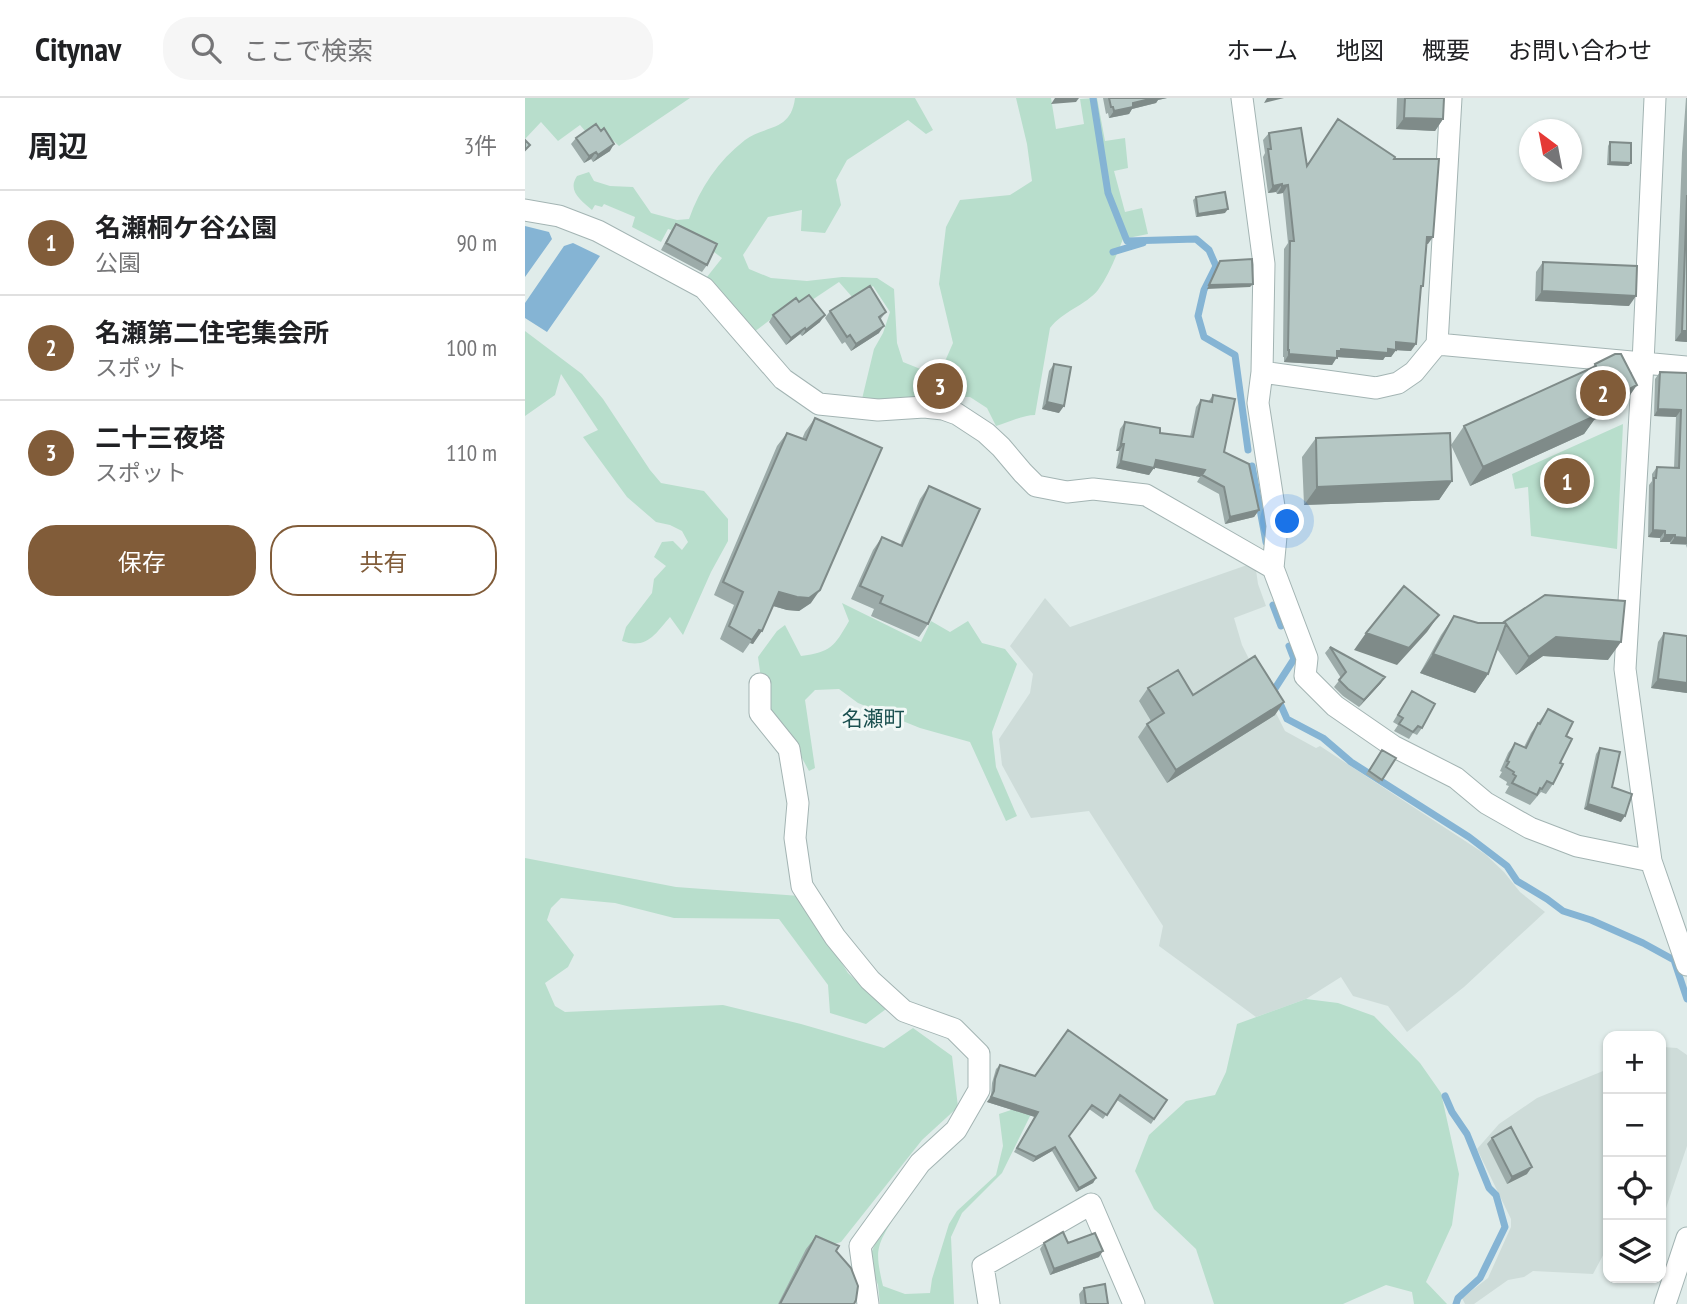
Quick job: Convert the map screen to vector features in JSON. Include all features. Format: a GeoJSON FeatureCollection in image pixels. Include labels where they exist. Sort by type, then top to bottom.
{"type":"FeatureCollection","features":[{"type":"Feature","properties":{"kind":"street"},"geometry":{"type":"LineString","coordinates":[[1242,98],[1265,264],[1262,372],[1258,403],[1277,527],[1272,568],[1307,658],[1305,676],[1335,706],[1394,746],[1456,778],[1486,803],[1530,828],[1577,846],[1651,860]]}},
{"type":"Feature","properties":{"kind":"street"},"geometry":{"type":"LineString","coordinates":[[1262,372],[1376,387],[1398,383],[1414,372],[1437,344],[1451,98]]}},
{"type":"Feature","properties":{"kind":"street"},"geometry":{"type":"LineString","coordinates":[[1655,98],[1625,669],[1651,860],[1687,965]]}},
{"type":"Feature","properties":{"kind":"street"},"geometry":{"type":"LineString","coordinates":[[525,210],[559,216],[598,231],[705,288],[783,379],[819,404],[879,410],[924,407],[950,412],[986,433],[1036,486],[1067,492],[1093,489],[1146,495],[1272,568]]}},
{"type":"Feature","properties":{"kind":"street"},"geometry":{"type":"LineString","coordinates":[[1437,344],[1687,367]]}},
{"type":"Feature","properties":{"kind":"street"},"geometry":{"type":"LineString","coordinates":[[760,684],[760,713],[789,749],[798,803],[795,838],[803,888],[835,937],[870,979],[904,1011],[954,1029],[979,1054],[979,1090],[956,1130],[920,1163],[860,1246],[868,1304]]}},
{"type":"Feature","properties":{"kind":"street"},"geometry":{"type":"LineString","coordinates":[[989,1304],[983,1266],[1091,1204],[1134,1304]]}},
{"type":"Feature","properties":{"kind":"street"},"geometry":{"type":"LineString","coordinates":[[1665,1304],[1687,1238]]}},
{"type":"Feature","properties":{"kind":"shaded area"},"geometry":{"type":"Polygon","coordinates":[[[1250,564],[1256,570],[1266,606],[1234,618],[1242,645],[1285,731],[1316,748],[1320,746],[1485,854],[1520,892],[1545,912],[1464,987],[1407,1032],[1388,1006],[1353,996],[1341,977],[1306,999],[1256,1017],[1159,946],[1163,926],[1089,811],[1031,818],[1002,765],[999,739],[1030,693],[1033,674],[1010,646],[1045,598],[1070,627],[1250,564]]]}},
{"type":"Feature","properties":{"kind":"shaded area"},"geometry":{"type":"Polygon","coordinates":[[[1666,1047],[1677,1048],[1687,1055],[1687,1146],[1666,1208],[1666,1047]]]}},
{"type":"Feature","properties":{"kind":"shaded area"},"geometry":{"type":"Polygon","coordinates":[[[1603,1071],[1603,1255],[1593,1274],[1533,1271],[1524,1277],[1508,1280],[1474,1304],[1465,1304],[1462,1298],[1488,1278],[1511,1227],[1511,1219],[1477,1149],[1499,1124],[1537,1098],[1603,1071]]]}},
{"type":"Feature","properties":{"kind":"green space"},"geometry":{"type":"Polygon","coordinates":[[[525,98],[690,98],[619,146],[597,125],[586,132],[580,125],[558,141],[541,122],[525,139],[525,98]]]}},
{"type":"Feature","properties":{"kind":"green space"},"geometry":{"type":"Polygon","coordinates":[[[795,98],[915,98],[933,130],[926,134],[908,120],[847,160],[836,180],[841,205],[825,233],[801,231],[802,210],[768,217],[743,255],[749,269],[771,278],[807,281],[842,277],[877,278],[894,289],[897,343],[903,362],[923,370],[937,368],[946,359],[953,343],[939,284],[946,227],[960,200],[1010,195],[1032,181],[1016,98],[1051,98],[1056,129],[1084,124],[1080,99],[1097,98],[1105,141],[1125,138],[1128,168],[1114,171],[1125,212],[1142,208],[1148,234],[1123,239],[1098,290],[1050,328],[1035,415],[996,426],[987,408],[970,397],[957,397],[943,408],[878,407],[878,399],[862,399],[874,349],[890,312],[873,286],[853,298],[839,282],[812,300],[787,307],[754,332],[703,282],[722,258],[694,237],[668,229],[661,242],[632,227],[635,217],[604,204],[602,207],[595,205],[592,210],[574,191],[577,176],[589,172],[594,181],[610,186],[633,187],[651,213],[677,220],[689,219],[704,186],[718,166],[745,140],[783,122],[793,109],[795,98]]]}},
{"type":"Feature","properties":{"kind":"green space"},"geometry":{"type":"Polygon","coordinates":[[[525,331],[582,374],[603,399],[661,483],[704,491],[728,519],[728,541],[683,635],[670,617],[644,642],[622,641],[626,627],[652,593],[654,579],[666,566],[654,557],[662,542],[673,541],[682,550],[688,542],[682,531],[656,522],[627,497],[583,437],[598,430],[561,374],[555,395],[525,416],[525,331]]]}},
{"type":"Feature","properties":{"kind":"green space"},"geometry":{"type":"Polygon","coordinates":[[[1623,424],[1617,549],[1531,536],[1528,487],[1515,489],[1512,474],[1623,424]]]}},
{"type":"Feature","properties":{"kind":"green space"},"geometry":{"type":"Polygon","coordinates":[[[842,603],[921,642],[931,621],[950,632],[968,621],[982,643],[1005,649],[1017,664],[992,732],[996,767],[1017,816],[1006,821],[970,742],[920,728],[858,703],[839,689],[815,690],[805,700],[815,768],[809,771],[796,747],[766,714],[758,657],[777,631],[785,625],[801,656],[831,647],[849,621],[842,603]]]}},
{"type":"Feature","properties":{"kind":"green space"},"geometry":{"type":"Polygon","coordinates":[[[525,858],[676,887],[800,896],[848,973],[886,1009],[866,1024],[830,1013],[828,985],[779,919],[674,918],[615,903],[561,898],[551,908],[547,920],[574,955],[568,967],[545,983],[555,1006],[565,1012],[723,1005],[884,1048],[913,1028],[952,1056],[958,1107],[922,1140],[841,1242],[818,1249],[849,1304],[525,1304],[525,858]]]}},
{"type":"Feature","properties":{"kind":"green space"},"geometry":{"type":"Polygon","coordinates":[[[1306,999],[1338,1003],[1374,1016],[1420,1063],[1441,1093],[1459,1174],[1452,1225],[1426,1282],[1447,1304],[1414,1304],[1412,1292],[1386,1285],[1343,1304],[1214,1304],[1196,1249],[1154,1209],[1135,1171],[1149,1135],[1186,1101],[1215,1095],[1226,1072],[1237,1024],[1306,999]]]}},
{"type":"Feature","properties":{"kind":"green space"},"geometry":{"type":"Polygon","coordinates":[[[1011,1110],[1033,1110],[1002,1173],[962,1213],[951,1237],[954,1304],[880,1304],[871,1254],[876,1241],[896,1214],[879,1248],[883,1286],[905,1294],[930,1293],[949,1224],[957,1211],[996,1175],[1003,1146],[999,1114],[1011,1110]]]}},
{"type":"Feature","properties":{"kind":"water"},"geometry":{"type":"Polygon","coordinates":[[[525,226],[549,232],[552,239],[525,277],[525,226]]]}},
{"type":"Feature","properties":{"kind":"water"},"geometry":{"type":"Polygon","coordinates":[[[573,243],[600,256],[547,332],[525,318],[525,303],[564,246],[573,243]]]}},
{"type":"Feature","properties":{"kind":"building"},"geometry":{"type":"Polygon","coordinates":[[[1109,98],[1154,98],[1114,111],[1109,98]]]}},
{"type":"Feature","properties":{"kind":"building"},"geometry":{"type":"Polygon","coordinates":[[[1405,98],[1444,98],[1443,119],[1404,118],[1405,98]]]}},
{"type":"Feature","properties":{"kind":"building"},"geometry":{"type":"Polygon","coordinates":[[[1338,119],[1395,157],[1394,159],[1439,159],[1433,237],[1427,237],[1416,344],[1396,342],[1396,350],[1388,349],[1388,353],[1341,349],[1337,351],[1337,358],[1289,354],[1290,241],[1294,241],[1288,185],[1273,186],[1268,149],[1271,149],[1269,133],[1301,128],[1307,166],[1338,119]]]}},
{"type":"Feature","properties":{"kind":"building"},"geometry":{"type":"Polygon","coordinates":[[[596,124],[601,131],[604,128],[614,144],[598,155],[596,152],[589,156],[576,138],[596,124]]]}},
{"type":"Feature","properties":{"kind":"building"},"geometry":{"type":"Polygon","coordinates":[[[1610,142],[1631,143],[1631,163],[1610,162],[1610,142]]]}},
{"type":"Feature","properties":{"kind":"building"},"geometry":{"type":"Polygon","coordinates":[[[1225,192],[1228,209],[1198,214],[1196,197],[1225,192]]]}},
{"type":"Feature","properties":{"kind":"building"},"geometry":{"type":"Polygon","coordinates":[[[1687,195],[1687,331],[1682,331],[1687,195]]]}},
{"type":"Feature","properties":{"kind":"building"},"geometry":{"type":"Polygon","coordinates":[[[676,224],[717,244],[707,265],[666,243],[676,224]]]}},
{"type":"Feature","properties":{"kind":"building"},"geometry":{"type":"Polygon","coordinates":[[[1252,259],[1253,284],[1209,285],[1220,261],[1252,259]]]}},
{"type":"Feature","properties":{"kind":"building"},"geometry":{"type":"Polygon","coordinates":[[[1543,262],[1637,266],[1636,296],[1542,291],[1543,262]]]}},
{"type":"Feature","properties":{"kind":"building"},"geometry":{"type":"Polygon","coordinates":[[[870,286],[886,312],[879,317],[884,326],[856,344],[850,335],[847,337],[830,311],[870,286]]]}},
{"type":"Feature","properties":{"kind":"building"},"geometry":{"type":"Polygon","coordinates":[[[809,295],[825,315],[791,338],[773,315],[796,298],[799,302],[809,295]]]}},
{"type":"Feature","properties":{"kind":"building"},"geometry":{"type":"Polygon","coordinates":[[[1615,354],[1621,354],[1637,385],[1594,408],[1597,415],[1483,467],[1464,426],[1596,366],[1595,364],[1615,354]]]}},
{"type":"Feature","properties":{"kind":"building"},"geometry":{"type":"Polygon","coordinates":[[[1054,364],[1071,367],[1064,406],[1047,402],[1054,364]]]}},
{"type":"Feature","properties":{"kind":"building"},"geometry":{"type":"Polygon","coordinates":[[[1660,372],[1687,373],[1687,538],[1665,535],[1665,531],[1653,530],[1654,478],[1657,467],[1679,468],[1681,410],[1658,409],[1660,372]]]}},
{"type":"Feature","properties":{"kind":"building"},"geometry":{"type":"Polygon","coordinates":[[[1213,395],[1235,399],[1224,452],[1249,464],[1259,510],[1230,517],[1224,487],[1202,475],[1205,470],[1156,460],[1154,468],[1121,461],[1125,422],[1160,428],[1160,433],[1193,437],[1201,400],[1212,402],[1213,395]]]}},
{"type":"Feature","properties":{"kind":"building"},"geometry":{"type":"Polygon","coordinates":[[[815,418],[882,448],[820,590],[809,598],[779,592],[762,631],[759,630],[752,640],[729,626],[743,592],[723,582],[787,433],[806,440],[815,418]]]}},
{"type":"Feature","properties":{"kind":"building"},"geometry":{"type":"Polygon","coordinates":[[[1450,433],[1452,481],[1317,487],[1316,438],[1450,433]]]}},
{"type":"Feature","properties":{"kind":"building"},"geometry":{"type":"Polygon","coordinates":[[[929,486],[980,509],[928,624],[880,603],[883,596],[860,586],[882,537],[902,546],[929,486]]]}},
{"type":"Feature","properties":{"kind":"building"},"geometry":{"type":"Polygon","coordinates":[[[1404,586],[1439,615],[1409,648],[1366,633],[1404,586]]]}},
{"type":"Feature","properties":{"kind":"building"},"geometry":{"type":"Polygon","coordinates":[[[1545,595],[1625,601],[1621,642],[1556,637],[1529,657],[1506,624],[1488,674],[1433,654],[1454,616],[1478,623],[1505,623],[1545,595]]]}},
{"type":"Feature","properties":{"kind":"building"},"geometry":{"type":"Polygon","coordinates":[[[1664,633],[1687,636],[1687,683],[1658,679],[1664,633]]]}},
{"type":"Feature","properties":{"kind":"building"},"geometry":{"type":"Polygon","coordinates":[[[1330,647],[1385,677],[1364,700],[1339,680],[1346,672],[1330,647]]]}},
{"type":"Feature","properties":{"kind":"building"},"geometry":{"type":"Polygon","coordinates":[[[1255,656],[1284,702],[1176,770],[1147,724],[1164,713],[1148,688],[1178,670],[1193,695],[1255,656]]]}},
{"type":"Feature","properties":{"kind":"building"},"geometry":{"type":"Polygon","coordinates":[[[1412,691],[1435,704],[1422,728],[1418,726],[1413,732],[1399,724],[1403,718],[1398,715],[1412,691]]]}},
{"type":"Feature","properties":{"kind":"building"},"geometry":{"type":"Polygon","coordinates":[[[1548,709],[1573,722],[1566,736],[1572,739],[1553,784],[1547,781],[1537,795],[1512,783],[1516,776],[1506,767],[1515,743],[1526,748],[1548,709]]]}},
{"type":"Feature","properties":{"kind":"building"},"geometry":{"type":"Polygon","coordinates":[[[1600,748],[1620,752],[1612,787],[1632,794],[1625,816],[1588,804],[1600,748]]]}},
{"type":"Feature","properties":{"kind":"building"},"geometry":{"type":"Polygon","coordinates":[[[1382,750],[1396,758],[1382,780],[1369,771],[1382,750]]]}},
{"type":"Feature","properties":{"kind":"building"},"geometry":{"type":"Polygon","coordinates":[[[1068,1030],[1167,1100],[1154,1119],[1120,1095],[1107,1115],[1092,1105],[1069,1136],[1096,1178],[1079,1188],[1055,1147],[1036,1157],[1017,1148],[1038,1112],[991,1097],[1000,1065],[1035,1076],[1068,1030]]]}},
{"type":"Feature","properties":{"kind":"building"},"geometry":{"type":"Polygon","coordinates":[[[1511,1127],[1532,1167],[1512,1177],[1492,1138],[1511,1127]]]}},
{"type":"Feature","properties":{"kind":"building"},"geometry":{"type":"Polygon","coordinates":[[[1063,1232],[1068,1243],[1095,1233],[1103,1251],[1054,1269],[1044,1243],[1063,1232]]]}},
{"type":"Feature","properties":{"kind":"building"},"geometry":{"type":"Polygon","coordinates":[[[816,1236],[839,1246],[836,1251],[851,1268],[858,1286],[854,1304],[780,1304],[816,1236]]]}},
{"type":"Feature","properties":{"kind":"building"},"geometry":{"type":"Polygon","coordinates":[[[1105,1284],[1108,1304],[1086,1304],[1084,1288],[1105,1284]]]}},
{"type":"Feature","properties":{"kind":"waterway"},"geometry":{"type":"LineString","coordinates":[[1093,98],[1108,193],[1127,241],[1196,239],[1209,250],[1216,266],[1204,290],[1198,316],[1204,337],[1235,355],[1248,450]]}},
{"type":"Feature","properties":{"kind":"waterway"},"geometry":{"type":"LineString","coordinates":[[1113,252],[1143,243]]}},
{"type":"Feature","properties":{"kind":"waterway"},"geometry":{"type":"LineString","coordinates":[[1252,466],[1266,542]]}},
{"type":"Feature","properties":{"kind":"waterway"},"geometry":{"type":"LineString","coordinates":[[1273,605],[1281,626]]}},
{"type":"Feature","properties":{"kind":"waterway"},"geometry":{"type":"LineString","coordinates":[[1289,646],[1294,659],[1274,690],[1287,719],[1323,738],[1351,762],[1469,837],[1507,866],[1517,881],[1563,911],[1591,920],[1674,960],[1687,999]]}},
{"type":"Feature","properties":{"kind":"waterway"},"geometry":{"type":"LineString","coordinates":[[1445,1096],[1467,1134],[1489,1188],[1496,1195],[1505,1227],[1480,1278],[1458,1298],[1456,1304]]}},
{"type":"Feature","properties":{"kind":"place","name":"二十三夜塔"},"geometry":{"type":"Point","coordinates":[940,386]}},
{"type":"Feature","properties":{"kind":"place","name":"名瀬第二住宅集会所"},"geometry":{"type":"Point","coordinates":[1603,393]}},
{"type":"Feature","properties":{"kind":"place","name":"名瀬桐ケ谷公園"},"geometry":{"type":"Point","coordinates":[1567,481]}},
{"type":"Feature","properties":{"kind":"district","name":"名瀬町"},"geometry":{"type":"Point","coordinates":[873,718]}}]}
